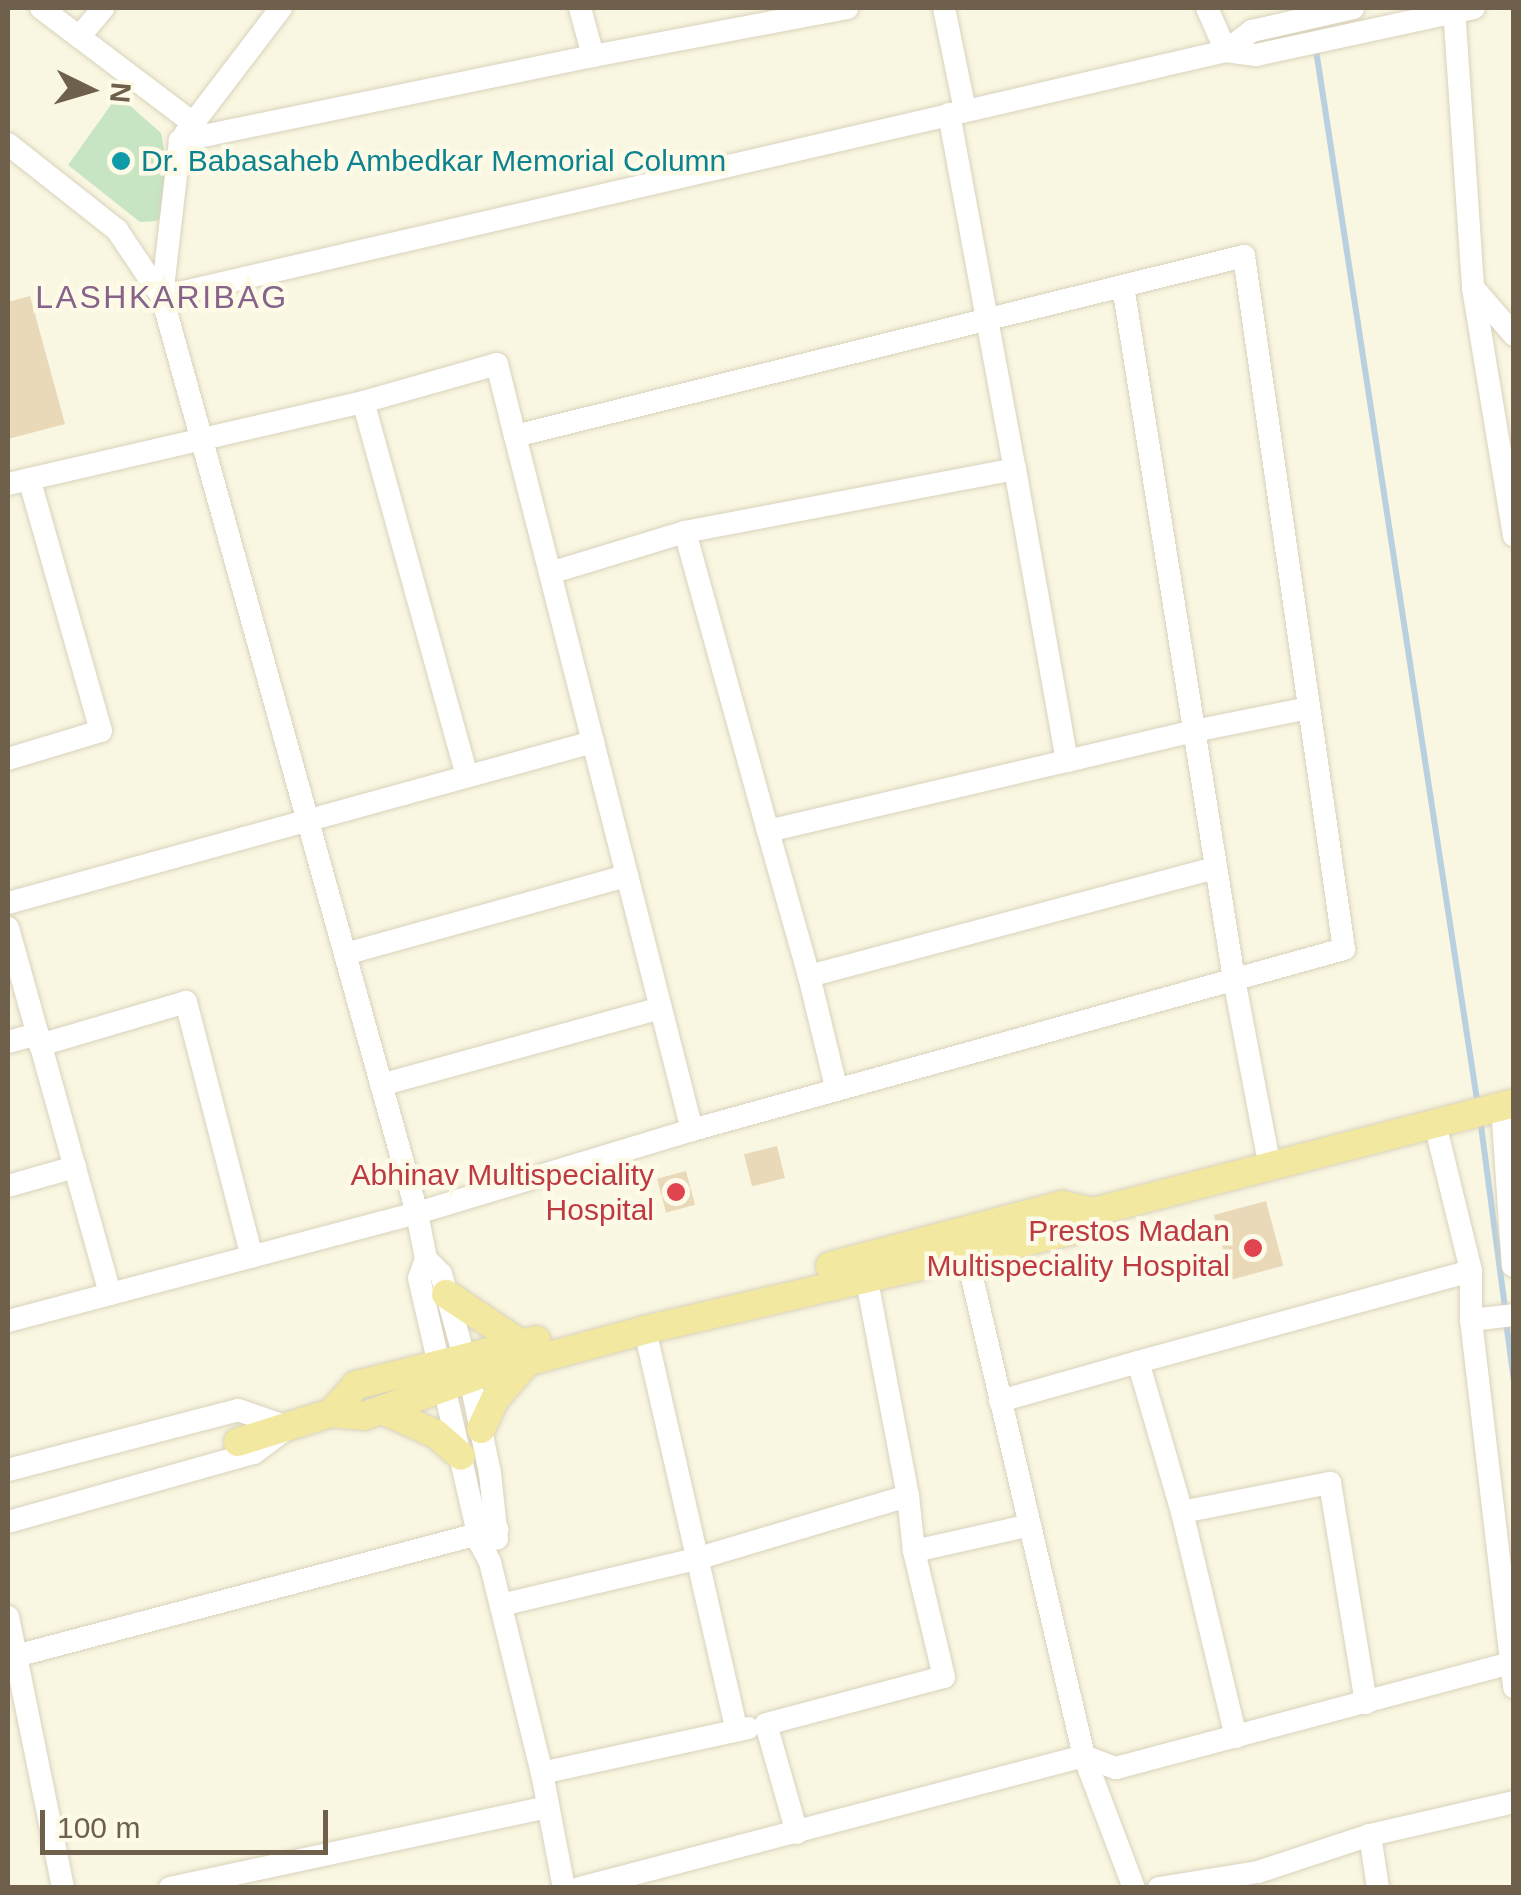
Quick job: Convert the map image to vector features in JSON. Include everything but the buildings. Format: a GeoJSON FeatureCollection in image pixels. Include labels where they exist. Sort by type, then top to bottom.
{"type":"FeatureCollection","features":[{"type":"Feature","properties":{"kind":"main road"},"geometry":{"type":"LineString","coordinates":[[331,1413],[356,1385],[456,1372],[775,1282],[963,1242],[1070,1231],[1093,1212],[1504,1106]]}},
{"type":"Feature","properties":{"kind":"main road"},"geometry":{"type":"LineString","coordinates":[[481,1429],[524,1353],[646,1330],[866,1276],[963,1242]]}},
{"type":"Feature","properties":{"kind":"main road"},"geometry":{"type":"LineString","coordinates":[[446,1294],[524,1353]]}},
{"type":"Feature","properties":{"kind":"main road"},"geometry":{"type":"LineString","coordinates":[[238,1442],[331,1413],[364,1416],[456,1372]]}},
{"type":"Feature","properties":{"kind":"main road"},"geometry":{"type":"LineString","coordinates":[[382,1410],[436,1434],[462,1456]]}},
{"type":"Feature","properties":{"kind":"street"},"geometry":{"type":"LineString","coordinates":[[40,8],[79,36],[186,132]]}},
{"type":"Feature","properties":{"kind":"street"},"geometry":{"type":"LineString","coordinates":[[79,36],[103,8]]}},
{"type":"Feature","properties":{"kind":"street"},"geometry":{"type":"LineString","coordinates":[[162,296],[186,132],[282,8]]}},
{"type":"Feature","properties":{"kind":"street"},"geometry":{"type":"LineString","coordinates":[[580,8],[593,56]]}},
{"type":"Feature","properties":{"kind":"street"},"geometry":{"type":"LineString","coordinates":[[186,132],[848,8]]}},
{"type":"Feature","properties":{"kind":"street"},"geometry":{"type":"LineString","coordinates":[[944,8],[987,320],[1067,761]]}},
{"type":"Feature","properties":{"kind":"street"},"geometry":{"type":"LineString","coordinates":[[1207,8],[1226,51]]}},
{"type":"Feature","properties":{"kind":"street"},"geometry":{"type":"LineString","coordinates":[[1226,51],[1252,31],[1354,8]]}},
{"type":"Feature","properties":{"kind":"street"},"geometry":{"type":"LineString","coordinates":[[162,296],[1226,51],[1256,55],[1460,9],[1473,288],[1514,536]]}},
{"type":"Feature","properties":{"kind":"street"},"geometry":{"type":"LineString","coordinates":[[8,144],[117,230],[162,296],[416,1213],[426,1259],[420,1278],[481,1429],[490,1562],[542,1773],[564,1888]]}},
{"type":"Feature","properties":{"kind":"street"},"geometry":{"type":"LineString","coordinates":[[8,1321],[416,1213],[836,1086],[1344,949],[1244,256],[515,436]]}},
{"type":"Feature","properties":{"kind":"street"},"geometry":{"type":"LineString","coordinates":[[1124,286],[1234,980],[1270,1166]]}},
{"type":"Feature","properties":{"kind":"street"},"geometry":{"type":"LineString","coordinates":[[1473,288],[1514,335]]}},
{"type":"Feature","properties":{"kind":"street"},"geometry":{"type":"LineString","coordinates":[[8,759],[101,731],[18,482],[204,441],[497,364],[692,1130]]}},
{"type":"Feature","properties":{"kind":"street"},"geometry":{"type":"LineString","coordinates":[[362,402],[466,776]]}},
{"type":"Feature","properties":{"kind":"street"},"geometry":{"type":"LineString","coordinates":[[550,573],[685,532],[1015,469]]}},
{"type":"Feature","properties":{"kind":"street"},"geometry":{"type":"LineString","coordinates":[[685,532],[836,1086]]}},
{"type":"Feature","properties":{"kind":"street"},"geometry":{"type":"LineString","coordinates":[[768,832],[1194,731],[1309,708]]}},
{"type":"Feature","properties":{"kind":"street"},"geometry":{"type":"LineString","coordinates":[[8,903],[592,742]]}},
{"type":"Feature","properties":{"kind":"street"},"geometry":{"type":"LineString","coordinates":[[809,976],[1216,868]]}},
{"type":"Feature","properties":{"kind":"street"},"geometry":{"type":"LineString","coordinates":[[345,954],[627,876]]}},
{"type":"Feature","properties":{"kind":"street"},"geometry":{"type":"LineString","coordinates":[[8,928],[110,1294]]}},
{"type":"Feature","properties":{"kind":"street"},"geometry":{"type":"LineString","coordinates":[[8,1042],[39,1039],[186,1002],[252,1256]]}},
{"type":"Feature","properties":{"kind":"street"},"geometry":{"type":"LineString","coordinates":[[382,1085],[661,1008]]}},
{"type":"Feature","properties":{"kind":"street"},"geometry":{"type":"LineString","coordinates":[[1504,1106],[1513,1266]]}},
{"type":"Feature","properties":{"kind":"street"},"geometry":{"type":"LineString","coordinates":[[1447,1121],[1477,1319],[1514,1688]]}},
{"type":"Feature","properties":{"kind":"street"},"geometry":{"type":"LineString","coordinates":[[8,1186],[75,1167]]}},
{"type":"Feature","properties":{"kind":"street"},"geometry":{"type":"LineString","coordinates":[[963,1242],[1084,1756],[1134,1888]]}},
{"type":"Feature","properties":{"kind":"street"},"geometry":{"type":"LineString","coordinates":[[426,1259],[440,1274],[446,1294],[462,1456],[488,1532]]}},
{"type":"Feature","properties":{"kind":"street"},"geometry":{"type":"LineString","coordinates":[[1000,1400],[1471,1271]]}},
{"type":"Feature","properties":{"kind":"street"},"geometry":{"type":"LineString","coordinates":[[542,1773],[737,1731],[944,1678],[914,1551],[908,1496],[866,1276]]}},
{"type":"Feature","properties":{"kind":"street"},"geometry":{"type":"LineString","coordinates":[[1477,1319],[1514,1315]]}},
{"type":"Feature","properties":{"kind":"street"},"geometry":{"type":"LineString","coordinates":[[646,1330],[737,1731]]}},
{"type":"Feature","properties":{"kind":"street"},"geometry":{"type":"LineString","coordinates":[[1138,1362],[1182,1512],[1236,1737]]}},
{"type":"Feature","properties":{"kind":"street"},"geometry":{"type":"LineString","coordinates":[[8,1470],[238,1410],[288,1426]]}},
{"type":"Feature","properties":{"kind":"street"},"geometry":{"type":"LineString","coordinates":[[8,1522],[254,1454],[288,1426]]}},
{"type":"Feature","properties":{"kind":"street"},"geometry":{"type":"LineString","coordinates":[[1182,1512],[1330,1483],[1366,1703]]}},
{"type":"Feature","properties":{"kind":"street"},"geometry":{"type":"LineString","coordinates":[[501,1606],[696,1559],[908,1496]]}},
{"type":"Feature","properties":{"kind":"street"},"geometry":{"type":"LineString","coordinates":[[914,1551],[1030,1525]]}},
{"type":"Feature","properties":{"kind":"street"},"geometry":{"type":"LineString","coordinates":[[12,1656],[488,1532]]}},
{"type":"Feature","properties":{"kind":"street"},"geometry":{"type":"LineString","coordinates":[[8,1617],[12,1656],[64,1888]]}},
{"type":"Feature","properties":{"kind":"street"},"geometry":{"type":"LineString","coordinates":[[580,1888],[684,1864],[1084,1756],[1116,1768],[1510,1663]]}},
{"type":"Feature","properties":{"kind":"street"},"geometry":{"type":"LineString","coordinates":[[766,1724],[796,1834]]}},
{"type":"Feature","properties":{"kind":"street"},"geometry":{"type":"LineString","coordinates":[[1159,1888],[1260,1880],[1370,1835],[1514,1802]]}},
{"type":"Feature","properties":{"kind":"street"},"geometry":{"type":"LineString","coordinates":[[170,1888],[548,1808]]}},
{"type":"Feature","properties":{"kind":"street"},"geometry":{"type":"LineString","coordinates":[[1370,1835],[1378,1888]]}},
{"type":"Feature","properties":{"kind":"street"},"geometry":{"type":"LineString","coordinates":[[684,1864],[690,1888]]}},
{"type":"Feature","properties":{"kind":"green space"},"geometry":{"type":"Polygon","coordinates":[[[118,95],[161,133],[168,169],[167,210],[157,221],[140,222],[68,165],[118,95]]]}},
{"type":"Feature","properties":{"kind":"waterway"},"geometry":{"type":"LineString","coordinates":[[1316,50],[1478,1106]]}},
{"type":"Feature","properties":{"kind":"waterway"},"geometry":{"type":"LineString","coordinates":[[1480,1118],[1505,1309]]}},
{"type":"Feature","properties":{"kind":"waterway"},"geometry":{"type":"LineString","coordinates":[[1506,1321],[1514,1382]]}},
{"type":"Feature","properties":{"kind":"place","name":"Dr. Babasaheb Ambedkar Memorial Column"},"geometry":{"type":"Point","coordinates":[121,161]}},
{"type":"Feature","properties":{"kind":"place","name":"Abhinav Multispeciality Hospital"},"geometry":{"type":"Point","coordinates":[676,1192]}},
{"type":"Feature","properties":{"kind":"place","name":"Prestos Madan Multispeciality Hospital"},"geometry":{"type":"Point","coordinates":[1253,1248]}},
{"type":"Feature","properties":{"kind":"district","name":"LASHKARIBAG"},"geometry":{"type":"Point","coordinates":[162,297]}}]}
